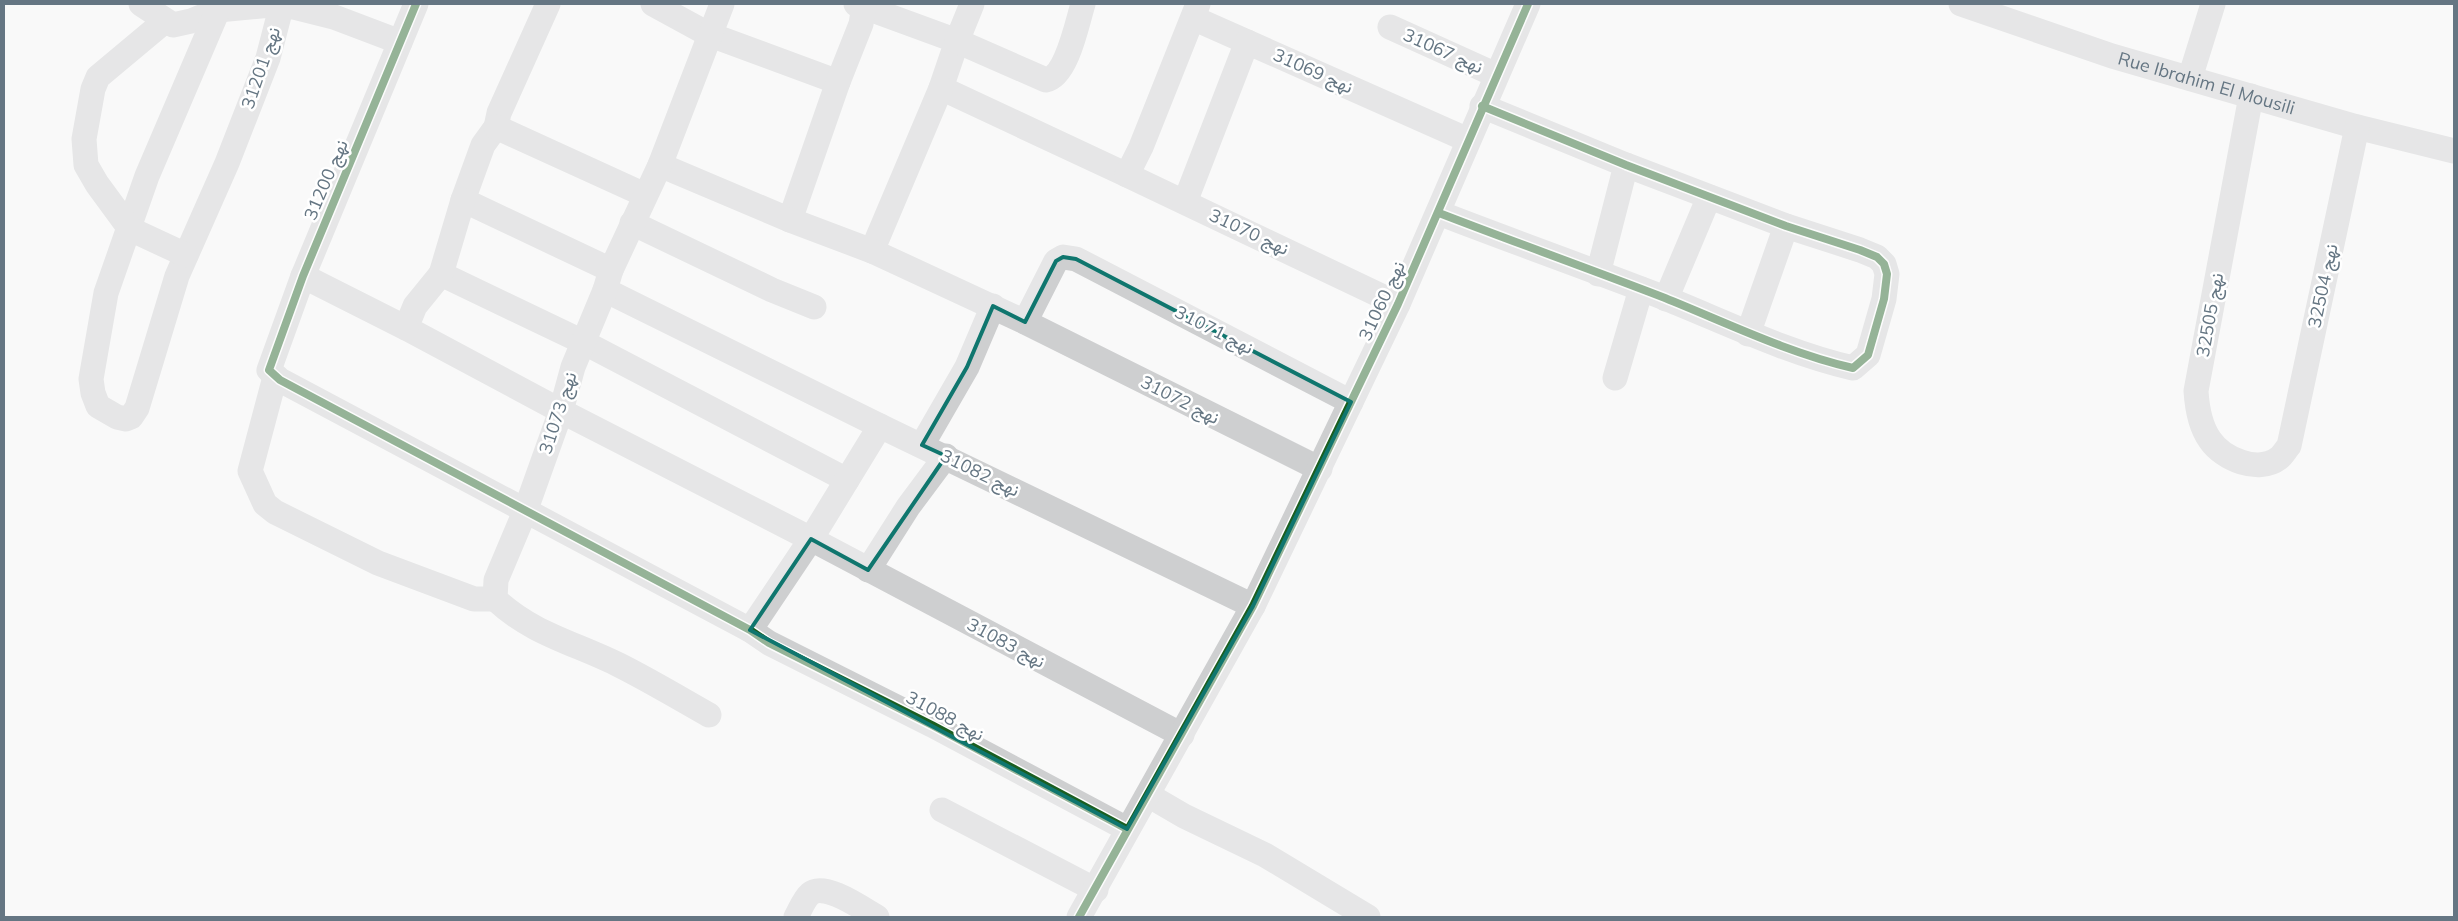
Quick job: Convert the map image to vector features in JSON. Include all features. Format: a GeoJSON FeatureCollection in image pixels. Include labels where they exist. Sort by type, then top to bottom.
{"type":"FeatureCollection","features":[{"type":"Feature","properties":{"kind":"street"},"geometry":{"type":"LineString","coordinates":[[141,4],[164,21],[173,25],[191,22],[217,7],[282,4]]}},
{"type":"Feature","properties":{"kind":"street","name":"نهج 31201"},"geometry":{"type":"LineString","coordinates":[[130,229],[106,293],[91,379],[93,393],[98,406],[107,413],[126,419],[131,417],[137,408],[159,329],[186,255],[226,163],[268,58],[282,4],[334,18],[400,42]]}},
{"type":"Feature","properties":{"kind":"street","name":"نهج 31200"},"geometry":{"type":"LineString","coordinates":[[416,4],[303,276],[272,373],[250,471],[265,504],[275,512],[378,563],[474,600],[495,599]]}},
{"type":"Feature","properties":{"kind":"street"},"geometry":{"type":"LineString","coordinates":[[303,276],[406,328],[414,306],[441,274],[463,200],[484,145],[496,127],[498,113],[548,4]]}},
{"type":"Feature","properties":{"kind":"street"},"geometry":{"type":"LineString","coordinates":[[653,4],[708,34],[838,82]]}},
{"type":"Feature","properties":{"kind":"street","name":"نهج 31073"},"geometry":{"type":"LineString","coordinates":[[495,599],[496,580],[526,510],[561,411],[572,367],[632,223],[660,164],[708,34],[722,4]]}},
{"type":"Feature","properties":{"kind":"street"},"geometry":{"type":"LineString","coordinates":[[872,251],[940,88],[972,4]]}},
{"type":"Feature","properties":{"kind":"street"},"geometry":{"type":"LineString","coordinates":[[790,220],[838,82],[861,24],[860,5],[957,41],[1039,78],[1052,78],[1058,74],[1066,59],[1083,4]]}},
{"type":"Feature","properties":{"kind":"street","name":"نهج 31060"},"geometry":{"type":"LineString","coordinates":[[1182,736],[1253,606],[1398,304],[1439,213],[1482,106],[1528,4]]}},
{"type":"Feature","properties":{"kind":"street","name":"Rue Ibrahim El Mousili"},"geometry":{"type":"LineString","coordinates":[[1961,4],[2112,56],[2357,127],[2454,152]]}},
{"type":"Feature","properties":{"kind":"street"},"geometry":{"type":"LineString","coordinates":[[2190,78],[2213,4]]}},
{"type":"Feature","properties":{"kind":"street"},"geometry":{"type":"LineString","coordinates":[[130,229],[147,176],[217,7]]}},
{"type":"Feature","properties":{"kind":"street"},"geometry":{"type":"LineString","coordinates":[[1127,175],[1196,11]]}},
{"type":"Feature","properties":{"kind":"street","name":"نهج 31069"},"geometry":{"type":"LineString","coordinates":[[1196,11],[1247,42],[1468,140]]}},
{"type":"Feature","properties":{"kind":"street"},"geometry":{"type":"LineString","coordinates":[[164,21],[98,77],[93,89],[86,131],[86,165],[97,184],[130,229],[186,255]]}},
{"type":"Feature","properties":{"kind":"street","name":"نهج 31067"},"geometry":{"type":"LineString","coordinates":[[1390,27],[1496,75]]}},
{"type":"Feature","properties":{"kind":"street"},"geometry":{"type":"LineString","coordinates":[[1185,202],[1247,42]]}},
{"type":"Feature","properties":{"kind":"street","name":"نهج 31070"},"geometry":{"type":"LineString","coordinates":[[940,88],[1398,304]]}},
{"type":"Feature","properties":{"kind":"street","name":"نهج 32505"},"geometry":{"type":"LineString","coordinates":[[2251,96],[2196,391],[2198,412],[2210,440],[2225,454],[2244,464],[2262,464],[2279,458],[2289,446]]}},
{"type":"Feature","properties":{"kind":"street"},"geometry":{"type":"LineString","coordinates":[[1439,213],[1641,289],[1748,334],[1834,364],[1853,368],[1868,355],[1884,299],[1887,274],[1884,264],[1877,257],[1709,197],[1482,106]]}},
{"type":"Feature","properties":{"kind":"street"},"geometry":{"type":"LineString","coordinates":[[496,127],[645,195]]}},
{"type":"Feature","properties":{"kind":"street","name":"نهج 32504"},"geometry":{"type":"LineString","coordinates":[[2289,446],[2357,127]]}},
{"type":"Feature","properties":{"kind":"street","name":"نهج 31072"},"geometry":{"type":"LineString","coordinates":[[660,164],[790,220],[872,251],[993,306],[1320,469]]}},
{"type":"Feature","properties":{"kind":"street"},"geometry":{"type":"LineString","coordinates":[[1598,274],[1626,165]]}},
{"type":"Feature","properties":{"kind":"street"},"geometry":{"type":"LineString","coordinates":[[1666,299],[1709,197]]}},
{"type":"Feature","properties":{"kind":"street","name":"نهج 31082"},"geometry":{"type":"LineString","coordinates":[[463,200],[880,426],[946,456],[1253,606]]}},
{"type":"Feature","properties":{"kind":"street"},"geometry":{"type":"LineString","coordinates":[[632,223],[772,290],[814,307]]}},
{"type":"Feature","properties":{"kind":"street"},"geometry":{"type":"LineString","coordinates":[[1748,334],[1786,226]]}},
{"type":"Feature","properties":{"kind":"street","name":"نهج 31071"},"geometry":{"type":"LineString","coordinates":[[1032,326],[1056,261],[1063,257],[1076,260],[1351,402]]}},
{"type":"Feature","properties":{"kind":"street"},"geometry":{"type":"LineString","coordinates":[[441,274],[583,342],[847,480]]}},
{"type":"Feature","properties":{"kind":"street"},"geometry":{"type":"LineString","coordinates":[[1615,378],[1641,289]]}},
{"type":"Feature","properties":{"kind":"street"},"geometry":{"type":"LineString","coordinates":[[922,445],[967,367],[993,306]]}},
{"type":"Feature","properties":{"kind":"street","name":"نهج 31083"},"geometry":{"type":"LineString","coordinates":[[406,328],[561,411],[821,544],[1182,736]]}},
{"type":"Feature","properties":{"kind":"street","name":"نهج 31088"},"geometry":{"type":"LineString","coordinates":[[272,373],[356,422],[526,510],[750,630],[769,643],[932,725],[1127,829]]}},
{"type":"Feature","properties":{"kind":"street"},"geometry":{"type":"LineString","coordinates":[[750,630],[821,544],[847,480],[880,426]]}},
{"type":"Feature","properties":{"kind":"street"},"geometry":{"type":"LineString","coordinates":[[868,570],[908,507],[946,456]]}},
{"type":"Feature","properties":{"kind":"street"},"geometry":{"type":"LineString","coordinates":[[495,599],[513,616],[549,636],[618,664],[709,715]]}},
{"type":"Feature","properties":{"kind":"street"},"geometry":{"type":"LineString","coordinates":[[1079,917],[1096,890],[1127,829],[1182,736]]}},
{"type":"Feature","properties":{"kind":"street"},"geometry":{"type":"LineString","coordinates":[[1148,795],[1184,816],[1265,855],[1368,917]]}},
{"type":"Feature","properties":{"kind":"street"},"geometry":{"type":"LineString","coordinates":[[942,810],[1096,890]]}},
{"type":"Feature","properties":{"kind":"street"},"geometry":{"type":"LineString","coordinates":[[796,917],[808,894],[815,890],[837,894],[877,917]]}},
{"type":"Feature","properties":{"kind":"highlighted area"},"geometry":{"type":"Polygon","coordinates":[[[1063,257],[1076,259],[1351,402],[1253,606],[1127,829],[750,630],[811,539],[868,570],[946,456],[922,445],[967,367],[993,306],[1025,322],[1056,261],[1063,257]]]}},
{"type":"Feature","properties":{"kind":"cycle path"},"geometry":{"type":"LineString","coordinates":[[416,4],[303,276],[269,370],[280,380],[750,630],[769,643],[932,725],[1127,829]]}},
{"type":"Feature","properties":{"kind":"cycle path"},"geometry":{"type":"LineString","coordinates":[[1079,917],[1253,606],[1398,304],[1528,4]]}},
{"type":"Feature","properties":{"kind":"cycle path"},"geometry":{"type":"LineString","coordinates":[[1439,213],[1665,298],[1758,337],[1829,362],[1853,368],[1868,355],[1884,299],[1887,274],[1884,264],[1877,257],[1786,226],[1626,165],[1482,106]]}}]}
